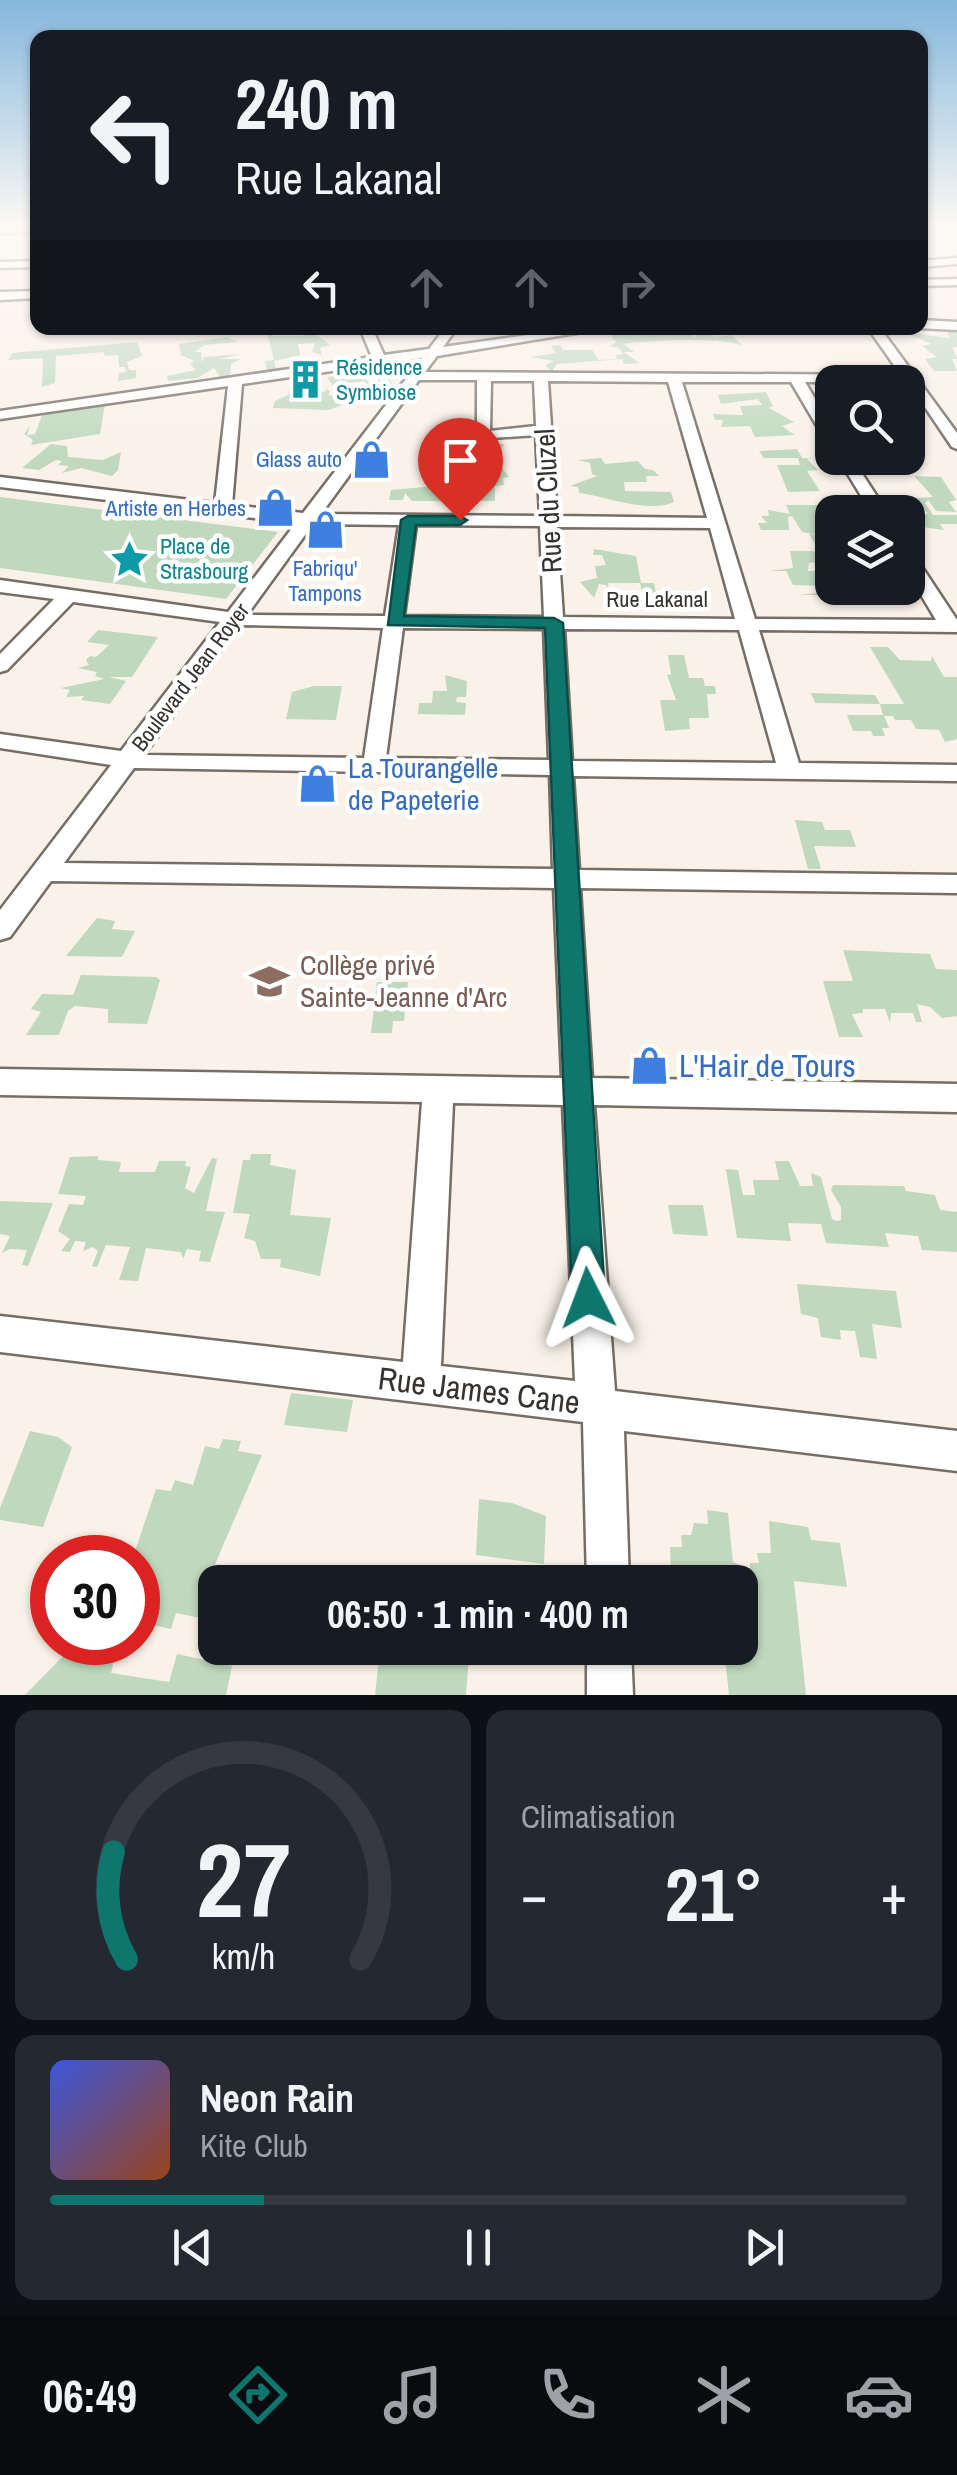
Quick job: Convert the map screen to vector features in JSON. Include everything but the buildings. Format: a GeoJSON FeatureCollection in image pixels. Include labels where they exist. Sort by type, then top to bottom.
{"type":"FeatureCollection","features":[{"type":"Feature","properties":{"kind":"street"},"geometry":{"type":"LineString","coordinates":[[928,324],[957,326]]}},
{"type":"Feature","properties":{"kind":"street"},"geometry":{"type":"LineString","coordinates":[[369,335],[380,361]]}},
{"type":"Feature","properties":{"kind":"street","name":"Boulevard Jean Royer"},"geometry":{"type":"LineString","coordinates":[[0,930],[446,335]]}},
{"type":"Feature","properties":{"kind":"street"},"geometry":{"type":"LineString","coordinates":[[0,415],[554,335]]}},
{"type":"Feature","properties":{"kind":"street"},"geometry":{"type":"LineString","coordinates":[[879,335],[901,365]]}},
{"type":"Feature","properties":{"kind":"street"},"geometry":{"type":"LineString","coordinates":[[416,376],[815,378]]}},
{"type":"Feature","properties":{"kind":"street"},"geometry":{"type":"LineString","coordinates":[[484,376],[482,436],[544,430]]}},
{"type":"Feature","properties":{"kind":"street","name":"Rue du Cluzel"},"geometry":{"type":"LineString","coordinates":[[541,377],[592,1374],[606,1438],[608,1565]]}},
{"type":"Feature","properties":{"kind":"street"},"geometry":{"type":"LineString","coordinates":[[674,378],[790,771]]}},
{"type":"Feature","properties":{"kind":"street"},"geometry":{"type":"LineString","coordinates":[[795,378],[815,410]]}},
{"type":"Feature","properties":{"kind":"street"},"geometry":{"type":"LineString","coordinates":[[223,508],[236,381]]}},
{"type":"Feature","properties":{"kind":"street"},"geometry":{"type":"LineString","coordinates":[[925,399],[957,444]]}},
{"type":"Feature","properties":{"kind":"street"},"geometry":{"type":"LineString","coordinates":[[0,482],[309,519],[717,523]]}},
{"type":"Feature","properties":{"kind":"street"},"geometry":{"type":"LineString","coordinates":[[374,765],[408,520]]}},
{"type":"Feature","properties":{"kind":"street"},"geometry":{"type":"LineString","coordinates":[[925,584],[953,626]]}},
{"type":"Feature","properties":{"kind":"street","name":"Rue Lakanal"},"geometry":{"type":"LineString","coordinates":[[0,586],[233,620],[953,626]]}},
{"type":"Feature","properties":{"kind":"street"},"geometry":{"type":"LineString","coordinates":[[0,666],[69,595]]}},
{"type":"Feature","properties":{"kind":"street"},"geometry":{"type":"LineString","coordinates":[[0,741],[127,761],[957,773]]}},
{"type":"Feature","properties":{"kind":"street"},"geometry":{"type":"LineString","coordinates":[[44,872],[957,884]]}},
{"type":"Feature","properties":{"kind":"street"},"geometry":{"type":"LineString","coordinates":[[0,1082],[957,1098]]}},
{"type":"Feature","properties":{"kind":"street"},"geometry":{"type":"LineString","coordinates":[[421,1382],[438,1088]]}},
{"type":"Feature","properties":{"kind":"street","name":"Rue James Cane"},"geometry":{"type":"LineString","coordinates":[[0,1334],[421,1382],[957,1452]]}},
{"type":"Feature","properties":{"kind":"street"},"geometry":{"type":"LineString","coordinates":[[609,1665],[610,1695]]}},
{"type":"Feature","properties":{"kind":"green space"},"geometry":{"type":"Polygon","coordinates":[[[957,328],[957,347],[952,347],[957,359],[952,359],[957,371],[934,371],[925,359],[937,357],[922,346],[932,344],[910,335],[950,338],[946,330],[957,328]]]}},
{"type":"Feature","properties":{"kind":"green space"},"geometry":{"type":"Polygon","coordinates":[[[268,335],[317,335],[330,345],[320,348],[322,355],[312,352],[315,343],[298,344],[300,355],[274,361],[276,370],[267,371],[265,361],[274,360],[268,335]]]}},
{"type":"Feature","properties":{"kind":"green space"},"geometry":{"type":"Polygon","coordinates":[[[611,335],[732,335],[743,346],[703,340],[624,344],[634,352],[624,352],[639,363],[624,364],[622,359],[557,364],[551,373],[546,365],[554,361],[531,357],[556,353],[551,346],[560,345],[563,350],[592,350],[599,360],[617,359],[616,355],[623,354],[618,347],[610,347],[616,342],[611,335]]]}},
{"type":"Feature","properties":{"kind":"green space"},"geometry":{"type":"Polygon","coordinates":[[[227,337],[238,342],[204,345],[195,352],[201,352],[202,363],[204,357],[241,354],[220,359],[241,359],[231,364],[230,376],[221,378],[214,368],[197,378],[168,381],[167,376],[196,370],[190,364],[194,361],[181,355],[179,344],[227,337]]]}},
{"type":"Feature","properties":{"kind":"green space"},"geometry":{"type":"Polygon","coordinates":[[[137,342],[142,356],[127,362],[129,370],[136,370],[136,378],[118,381],[119,373],[126,372],[125,367],[119,367],[118,355],[105,356],[104,352],[56,356],[55,383],[42,387],[43,358],[8,360],[12,353],[137,342]]]}},
{"type":"Feature","properties":{"kind":"green space"},"geometry":{"type":"Polygon","coordinates":[[[383,369],[392,384],[390,388],[383,388],[373,374],[364,376],[372,388],[359,389],[368,386],[365,381],[337,384],[348,390],[340,392],[347,403],[329,410],[273,408],[275,401],[288,395],[289,389],[294,396],[327,391],[326,388],[330,391],[328,396],[338,394],[327,377],[383,369]]]}},
{"type":"Feature","properties":{"kind":"green space"},"geometry":{"type":"Polygon","coordinates":[[[766,392],[773,406],[769,408],[794,422],[782,426],[795,435],[755,437],[750,426],[721,427],[723,420],[715,420],[713,414],[743,415],[740,406],[762,405],[758,399],[721,404],[718,395],[766,392]]]}},
{"type":"Feature","properties":{"kind":"green space"},"geometry":{"type":"Polygon","coordinates":[[[105,404],[100,434],[31,445],[33,440],[24,434],[30,426],[27,435],[35,434],[43,413],[105,404]]]}},
{"type":"Feature","properties":{"kind":"green space"},"geometry":{"type":"Polygon","coordinates":[[[51,444],[67,446],[68,457],[103,460],[121,452],[118,470],[112,476],[81,468],[62,473],[69,466],[58,465],[62,461],[56,460],[39,470],[22,468],[51,444]]]}},
{"type":"Feature","properties":{"kind":"green space"},"geometry":{"type":"Polygon","coordinates":[[[504,444],[497,461],[509,477],[503,478],[504,485],[495,486],[495,501],[479,501],[479,494],[470,493],[469,497],[448,495],[446,501],[412,501],[405,493],[403,500],[389,500],[391,490],[478,482],[476,475],[502,473],[445,476],[442,467],[477,464],[473,455],[458,457],[454,449],[504,444]]]}},
{"type":"Feature","properties":{"kind":"green space"},"geometry":{"type":"Polygon","coordinates":[[[797,449],[802,458],[815,459],[807,459],[815,470],[807,471],[820,491],[788,492],[777,465],[800,465],[798,458],[764,458],[759,451],[797,449]]]}},
{"type":"Feature","properties":{"kind":"green space"},"geometry":{"type":"Polygon","coordinates":[[[601,458],[605,464],[638,461],[645,469],[653,470],[659,476],[646,476],[647,482],[624,482],[625,491],[671,492],[674,502],[639,505],[579,493],[578,487],[570,486],[597,476],[592,474],[590,463],[578,460],[601,458]]]}},
{"type":"Feature","properties":{"kind":"green space"},"geometry":{"type":"Polygon","coordinates":[[[914,476],[941,477],[956,500],[949,502],[956,512],[936,511],[928,500],[925,503],[925,498],[933,497],[914,476]]]}},
{"type":"Feature","properties":{"kind":"green space","name":"Place de Strasbourg"},"geometry":{"type":"Polygon","coordinates":[[[0,497],[278,532],[226,599],[0,568],[0,497]]]}},
{"type":"Feature","properties":{"kind":"green space"},"geometry":{"type":"Polygon","coordinates":[[[925,503],[933,515],[957,515],[957,524],[940,524],[944,530],[925,527],[925,503]]]}},
{"type":"Feature","properties":{"kind":"green space"},"geometry":{"type":"Polygon","coordinates":[[[786,505],[815,505],[815,534],[802,532],[792,516],[788,517],[789,530],[761,530],[758,523],[767,523],[761,516],[769,516],[768,510],[790,514],[786,505]]]}},
{"type":"Feature","properties":{"kind":"green space"},"geometry":{"type":"Polygon","coordinates":[[[594,549],[636,556],[641,583],[654,583],[657,597],[643,597],[640,583],[608,583],[609,592],[606,585],[599,584],[594,598],[580,582],[597,578],[595,566],[606,565],[602,555],[593,555],[594,549]]]}},
{"type":"Feature","properties":{"kind":"green space"},"geometry":{"type":"Polygon","coordinates":[[[790,551],[814,551],[815,562],[809,563],[808,571],[815,571],[815,586],[793,585],[786,571],[769,571],[793,568],[790,551]]]}},
{"type":"Feature","properties":{"kind":"green space"},"geometry":{"type":"Polygon","coordinates":[[[98,630],[158,637],[132,677],[109,677],[126,681],[110,704],[81,700],[84,696],[66,697],[70,690],[61,688],[104,679],[95,676],[97,672],[78,668],[89,665],[86,660],[90,656],[96,657],[109,645],[87,642],[98,630]]]}},
{"type":"Feature","properties":{"kind":"green space"},"geometry":{"type":"Polygon","coordinates":[[[870,647],[888,647],[900,660],[931,661],[932,656],[944,677],[957,677],[957,739],[945,742],[939,730],[916,729],[911,720],[895,720],[893,716],[884,716],[889,728],[882,728],[885,736],[853,731],[847,715],[883,715],[880,704],[904,704],[870,647]]]}},
{"type":"Feature","properties":{"kind":"green space"},"geometry":{"type":"Polygon","coordinates":[[[668,655],[684,655],[689,678],[703,678],[705,686],[715,686],[716,694],[707,694],[709,718],[689,718],[690,729],[665,731],[660,700],[676,700],[667,675],[671,674],[668,655]]]}},
{"type":"Feature","properties":{"kind":"green space"},"geometry":{"type":"Polygon","coordinates":[[[445,675],[467,681],[466,697],[457,697],[456,702],[466,703],[465,715],[418,714],[419,703],[432,703],[433,691],[447,691],[445,675]]]}},
{"type":"Feature","properties":{"kind":"green space"},"geometry":{"type":"Polygon","coordinates":[[[314,686],[342,686],[336,720],[286,719],[292,692],[314,686]]]}},
{"type":"Feature","properties":{"kind":"green space"},"geometry":{"type":"Polygon","coordinates":[[[811,693],[875,695],[880,704],[815,703],[811,693]]]}},
{"type":"Feature","properties":{"kind":"green space"},"geometry":{"type":"Polygon","coordinates":[[[795,820],[822,822],[825,830],[850,830],[856,847],[814,846],[821,869],[808,869],[795,820]]]}},
{"type":"Feature","properties":{"kind":"green space"},"geometry":{"type":"Polygon","coordinates":[[[97,918],[115,921],[112,929],[135,931],[122,957],[66,956],[97,918]]]}},
{"type":"Feature","properties":{"kind":"green space"},"geometry":{"type":"Polygon","coordinates":[[[843,950],[930,954],[936,969],[957,970],[957,1016],[942,1018],[930,1007],[917,1004],[922,1022],[916,1022],[913,1013],[891,1013],[890,1023],[885,1009],[863,1009],[863,1013],[852,1014],[863,1037],[839,1037],[823,981],[853,981],[843,950]]]}},
{"type":"Feature","properties":{"kind":"green space"},"geometry":{"type":"Polygon","coordinates":[[[81,975],[156,977],[160,980],[147,1024],[108,1023],[108,1009],[75,1006],[68,1011],[59,1035],[26,1035],[41,1012],[31,1009],[42,994],[73,995],[81,975]]]}},
{"type":"Feature","properties":{"kind":"green space"},"geometry":{"type":"Polygon","coordinates":[[[377,982],[408,982],[404,1021],[393,1021],[392,1033],[371,1033],[377,982]]]}},
{"type":"Feature","properties":{"kind":"green space"},"geometry":{"type":"Polygon","coordinates":[[[251,1154],[271,1154],[270,1165],[296,1170],[290,1215],[331,1218],[320,1276],[280,1267],[281,1259],[261,1259],[255,1241],[244,1238],[250,1214],[233,1213],[243,1160],[250,1160],[251,1154]]]}},
{"type":"Feature","properties":{"kind":"green space"},"geometry":{"type":"Polygon","coordinates":[[[98,1156],[98,1160],[121,1162],[119,1172],[155,1172],[159,1161],[186,1161],[185,1166],[191,1167],[185,1188],[194,1193],[212,1158],[217,1159],[206,1211],[225,1212],[210,1262],[199,1261],[201,1251],[187,1249],[183,1259],[181,1252],[146,1248],[138,1281],[119,1280],[130,1247],[106,1245],[97,1267],[92,1266],[98,1251],[93,1247],[83,1251],[86,1242],[75,1241],[70,1252],[61,1251],[70,1239],[58,1231],[69,1204],[83,1205],[86,1196],[58,1194],[70,1157],[98,1156]]]}},
{"type":"Feature","properties":{"kind":"green space"},"geometry":{"type":"Polygon","coordinates":[[[775,1161],[789,1161],[800,1186],[813,1186],[811,1173],[821,1177],[832,1219],[836,1221],[841,1220],[841,1207],[831,1190],[833,1185],[904,1186],[906,1191],[935,1195],[940,1210],[957,1212],[957,1252],[922,1250],[918,1236],[885,1233],[889,1247],[826,1243],[821,1224],[788,1223],[791,1241],[737,1238],[726,1169],[738,1170],[743,1195],[755,1195],[753,1180],[779,1180],[775,1161]]]}},
{"type":"Feature","properties":{"kind":"green space"},"geometry":{"type":"Polygon","coordinates":[[[0,1201],[53,1203],[28,1266],[22,1265],[27,1250],[10,1249],[2,1253],[10,1236],[0,1234],[0,1201]]]}},
{"type":"Feature","properties":{"kind":"green space"},"geometry":{"type":"Polygon","coordinates":[[[668,1205],[703,1205],[708,1236],[673,1234],[668,1205]]]}},
{"type":"Feature","properties":{"kind":"green space"},"geometry":{"type":"Polygon","coordinates":[[[797,1284],[896,1291],[902,1328],[872,1324],[877,1359],[860,1357],[855,1331],[840,1330],[841,1340],[821,1337],[818,1318],[801,1314],[797,1284]]]}},
{"type":"Feature","properties":{"kind":"green space"},"geometry":{"type":"Polygon","coordinates":[[[291,1393],[353,1400],[347,1432],[284,1425],[291,1393]]]}},
{"type":"Feature","properties":{"kind":"green space"},"geometry":{"type":"Polygon","coordinates":[[[30,1431],[58,1437],[72,1447],[43,1527],[0,1520],[0,1508],[30,1431]]]}},
{"type":"Feature","properties":{"kind":"green space"},"geometry":{"type":"Polygon","coordinates":[[[223,1439],[241,1441],[238,1451],[262,1455],[215,1565],[198,1565],[198,1618],[176,1613],[171,1629],[160,1627],[160,1535],[140,1535],[156,1489],[171,1491],[175,1480],[193,1485],[205,1446],[219,1449],[223,1439]]]}},
{"type":"Feature","properties":{"kind":"green space"},"geometry":{"type":"Polygon","coordinates":[[[479,1499],[512,1503],[546,1516],[544,1564],[476,1555],[479,1499]]]}},
{"type":"Feature","properties":{"kind":"green space"},"geometry":{"type":"Polygon","coordinates":[[[707,1510],[728,1513],[733,1562],[739,1565],[671,1565],[670,1547],[682,1547],[681,1535],[691,1535],[694,1523],[708,1524],[707,1510]]]}},
{"type":"Feature","properties":{"kind":"green space"},"geometry":{"type":"Polygon","coordinates":[[[769,1521],[808,1527],[811,1540],[840,1543],[847,1587],[794,1581],[806,1695],[729,1695],[726,1665],[758,1665],[758,1565],[750,1563],[759,1563],[757,1553],[771,1553],[769,1521]]]}},
{"type":"Feature","properties":{"kind":"green space"},"geometry":{"type":"Polygon","coordinates":[[[177,1654],[198,1659],[198,1665],[232,1666],[226,1695],[25,1695],[54,1665],[113,1665],[111,1673],[169,1682],[177,1654]]]}},
{"type":"Feature","properties":{"kind":"green space"},"geometry":{"type":"Polygon","coordinates":[[[378,1665],[468,1665],[466,1695],[375,1695],[378,1665]]]}},
{"type":"Feature","properties":{"kind":"place","name":"Résidence Symbiose"},"geometry":{"type":"Point","coordinates":[306,380]}},
{"type":"Feature","properties":{"kind":"place","name":"Glass auto"},"geometry":{"type":"Point","coordinates":[372,459]}},
{"type":"Feature","properties":{"kind":"place","name":"Artiste en Herbes"},"geometry":{"type":"Point","coordinates":[276,508]}},
{"type":"Feature","properties":{"kind":"place","name":"Fabriqu' Tampons"},"geometry":{"type":"Point","coordinates":[325,529]}},
{"type":"Feature","properties":{"kind":"place","name":"Place de Strasbourg"},"geometry":{"type":"Point","coordinates":[130,559]}},
{"type":"Feature","properties":{"kind":"place","name":"La Tourangelle de Papeterie"},"geometry":{"type":"Point","coordinates":[318,784]}},
{"type":"Feature","properties":{"kind":"place","name":"Collège privé Sainte-Jeanne d'Arc"},"geometry":{"type":"Point","coordinates":[270,981]}},
{"type":"Feature","properties":{"kind":"place","name":"L'Hair de Tours"},"geometry":{"type":"Point","coordinates":[649,1065]}},
{"type":"Feature","properties":{"kind":"route"},"geometry":{"type":"LineString","coordinates":[[460,520],[408,520],[394,621],[554,623],[588,1298]]}}]}
